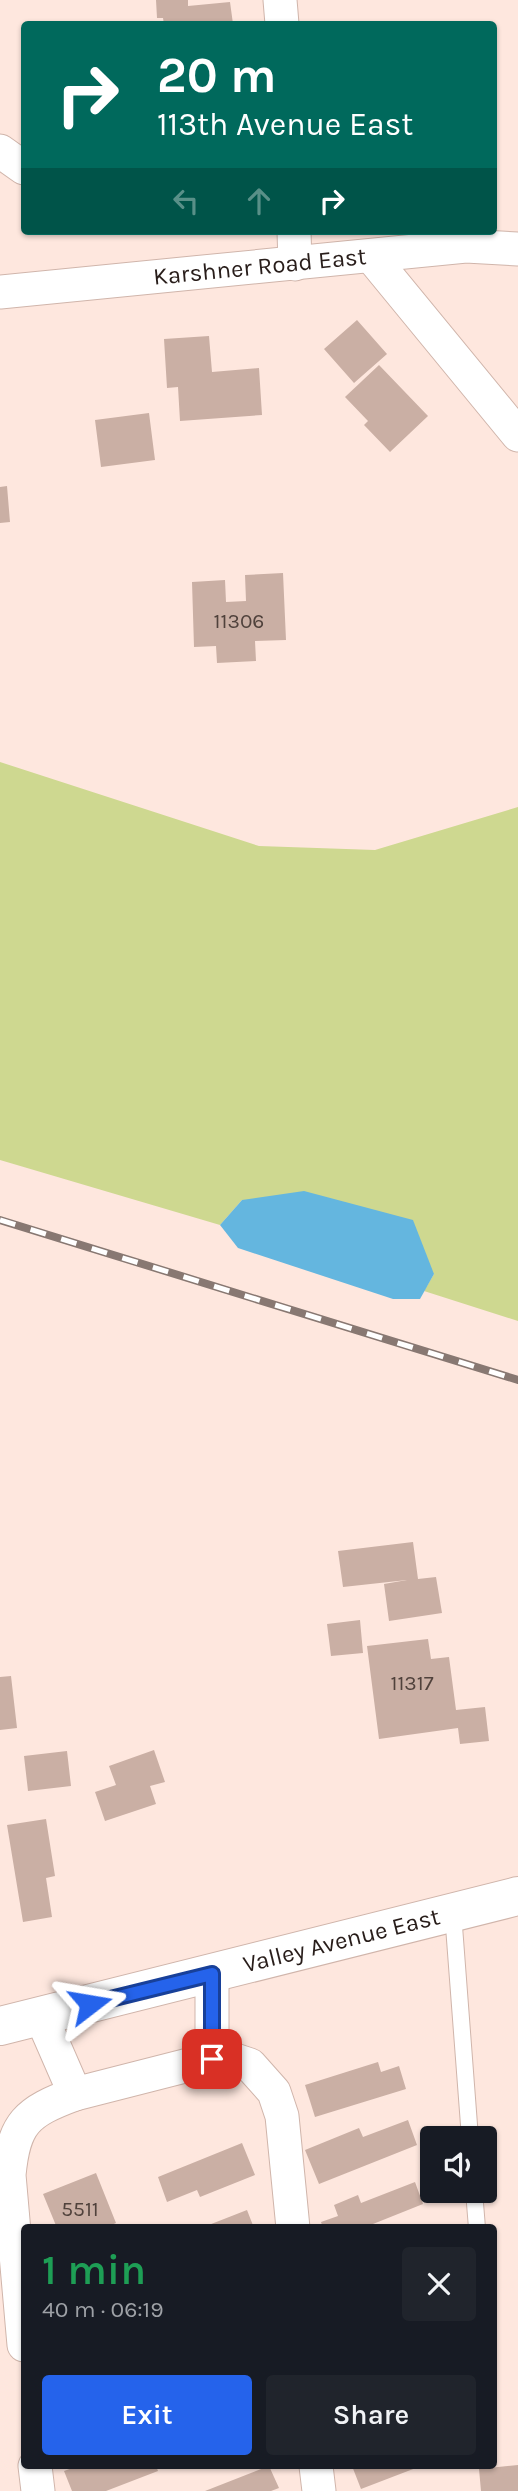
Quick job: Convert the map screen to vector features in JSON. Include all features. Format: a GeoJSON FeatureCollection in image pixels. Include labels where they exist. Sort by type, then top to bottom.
{"type":"FeatureCollection","features":[{"type":"Feature","properties":{"kind":"main road","name":"Valley Avenue East"},"geometry":{"type":"LineString","coordinates":[[0,2026],[518,1896]]}},
{"type":"Feature","properties":{"kind":"street"},"geometry":{"type":"LineString","coordinates":[[280,0],[282,21]]}},
{"type":"Feature","properties":{"kind":"street"},"geometry":{"type":"LineString","coordinates":[[0,151],[21,166]]}},
{"type":"Feature","properties":{"kind":"street"},"geometry":{"type":"LineString","coordinates":[[294,235],[295,264]]}},
{"type":"Feature","properties":{"kind":"street","name":"Karshner Road East"},"geometry":{"type":"LineString","coordinates":[[0,292],[466,246],[518,249]]}},
{"type":"Feature","properties":{"kind":"street"},"geometry":{"type":"LineString","coordinates":[[371,256],[518,435]]}},
{"type":"Feature","properties":{"kind":"street"},"geometry":{"type":"LineString","coordinates":[[212,1974],[212,2059]]}},
{"type":"Feature","properties":{"kind":"street"},"geometry":{"type":"LineString","coordinates":[[41,2016],[75,2094]]}},
{"type":"Feature","properties":{"kind":"street"},"geometry":{"type":"LineString","coordinates":[[21,2311],[9,2175],[12,2151],[18,2133],[27,2119],[52,2103],[75,2094],[212,2059],[232,2059],[250,2064],[274,2092],[282,2116],[293,2224]]}},
{"type":"Feature","properties":{"kind":"street"},"geometry":{"type":"LineString","coordinates":[[35,2469],[38,2491]]}},
{"type":"Feature","properties":{"kind":"street"},"geometry":{"type":"LineString","coordinates":[[316,2469],[318,2491]]}},
{"type":"Feature","properties":{"kind":"lane"},"geometry":{"type":"LineString","coordinates":[[453,1913],[469,2126]]}},
{"type":"Feature","properties":{"kind":"lane"},"geometry":{"type":"LineString","coordinates":[[475,2203],[477,2224]]}},
{"type":"Feature","properties":{"kind":"green space"},"geometry":{"type":"Polygon","coordinates":[[[0,762],[259,846],[375,850],[518,807],[518,1321],[424,1291],[434,1274],[242,1200],[220,1225],[0,1160],[0,762]]]}},
{"type":"Feature","properties":{"kind":"water"},"geometry":{"type":"Polygon","coordinates":[[[304,1191],[413,1220],[434,1274],[420,1299],[393,1299],[238,1248],[220,1225],[242,1200],[304,1191]]]}},
{"type":"Feature","properties":{"kind":"building"},"geometry":{"type":"Polygon","coordinates":[[[156,0],[188,0],[188,6],[230,2],[233,21],[164,21],[163,18],[157,18],[156,0]]]}},
{"type":"Feature","properties":{"kind":"building"},"geometry":{"type":"Polygon","coordinates":[[[357,320],[387,354],[354,383],[324,349],[357,320]]]}},
{"type":"Feature","properties":{"kind":"building"},"geometry":{"type":"Polygon","coordinates":[[[209,336],[212,372],[259,368],[262,415],[180,421],[178,387],[167,388],[164,339],[209,336]]]}},
{"type":"Feature","properties":{"kind":"building"},"geometry":{"type":"Polygon","coordinates":[[[379,365],[428,416],[390,452],[364,425],[368,421],[345,397],[379,365]]]}},
{"type":"Feature","properties":{"kind":"building"},"geometry":{"type":"Polygon","coordinates":[[[149,413],[155,460],[101,467],[95,420],[149,413]]]}},
{"type":"Feature","properties":{"kind":"building"},"geometry":{"type":"Polygon","coordinates":[[[7,486],[10,522],[0,523],[0,487],[7,486]]]}},
{"type":"Feature","properties":{"kind":"building"},"geometry":{"type":"Polygon","coordinates":[[[283,573],[286,640],[255,641],[256,661],[217,663],[216,646],[194,647],[192,582],[225,580],[226,602],[246,601],[245,575],[283,573]]]}},
{"type":"Feature","properties":{"kind":"building"},"geometry":{"type":"Polygon","coordinates":[[[413,1542],[418,1579],[436,1577],[442,1613],[389,1621],[384,1584],[407,1580],[343,1587],[338,1551],[413,1542]]]}},
{"type":"Feature","properties":{"kind":"building"},"geometry":{"type":"Polygon","coordinates":[[[360,1620],[363,1653],[331,1656],[327,1624],[360,1620]]]}},
{"type":"Feature","properties":{"kind":"building"},"geometry":{"type":"Polygon","coordinates":[[[428,1639],[431,1659],[449,1657],[456,1710],[485,1707],[489,1741],[460,1744],[458,1728],[379,1739],[367,1646],[428,1639]]]}},
{"type":"Feature","properties":{"kind":"building"},"geometry":{"type":"Polygon","coordinates":[[[11,1676],[17,1728],[0,1730],[0,1677],[11,1676]]]}},
{"type":"Feature","properties":{"kind":"building"},"geometry":{"type":"Polygon","coordinates":[[[154,1750],[165,1782],[150,1786],[156,1804],[105,1821],[95,1792],[116,1785],[109,1766],[154,1750]]]}},
{"type":"Feature","properties":{"kind":"building"},"geometry":{"type":"Polygon","coordinates":[[[67,1751],[71,1786],[28,1791],[24,1756],[67,1751]]]}},
{"type":"Feature","properties":{"kind":"building"},"geometry":{"type":"Polygon","coordinates":[[[46,1819],[55,1876],[46,1878],[52,1917],[23,1922],[7,1825],[46,1819]]]}},
{"type":"Feature","properties":{"kind":"building"},"geometry":{"type":"Polygon","coordinates":[[[378,2062],[381,2072],[399,2066],[406,2089],[315,2117],[305,2085],[378,2062]]]}},
{"type":"Feature","properties":{"kind":"building"},"geometry":{"type":"Polygon","coordinates":[[[408,2120],[417,2145],[319,2184],[305,2150],[359,2128],[363,2137],[408,2120]]]}},
{"type":"Feature","properties":{"kind":"building"},"geometry":{"type":"Polygon","coordinates":[[[242,2143],[255,2175],[200,2197],[197,2190],[167,2202],[158,2177],[242,2143]]]}},
{"type":"Feature","properties":{"kind":"building"},"geometry":{"type":"Polygon","coordinates":[[[96,2173],[116,2223],[55,2224],[43,2194],[96,2173]]]}},
{"type":"Feature","properties":{"kind":"building"},"geometry":{"type":"Polygon","coordinates":[[[415,2182],[420,2203],[423,2204],[373,2224],[322,2224],[338,2216],[334,2205],[358,2195],[361,2203],[415,2182]]]}},
{"type":"Feature","properties":{"kind":"building"},"geometry":{"type":"Polygon","coordinates":[[[247,2210],[252,2224],[211,2224],[247,2210]]]}},
{"type":"Feature","properties":{"kind":"building"},"geometry":{"type":"Polygon","coordinates":[[[518,2465],[518,2491],[481,2491],[479,2469],[518,2465]]]}},
{"type":"Feature","properties":{"kind":"building"},"geometry":{"type":"Polygon","coordinates":[[[261,2469],[270,2469],[279,2488],[271,2491],[205,2491],[261,2469]]]}},
{"type":"Feature","properties":{"kind":"building"},"geometry":{"type":"Polygon","coordinates":[[[353,2469],[413,2469],[361,2489],[353,2469]]]}},
{"type":"Feature","properties":{"kind":"building"},"geometry":{"type":"Polygon","coordinates":[[[64,2471],[158,2471],[106,2491],[72,2491],[64,2471]]]}},
{"type":"Feature","properties":{"kind":"railway"},"geometry":{"type":"LineString","coordinates":[[0,1220],[518,1380]]}},
{"type":"Feature","properties":{"kind":"route"},"geometry":{"type":"LineString","coordinates":[[90,2004],[212,1974],[212,2059]]}}]}
